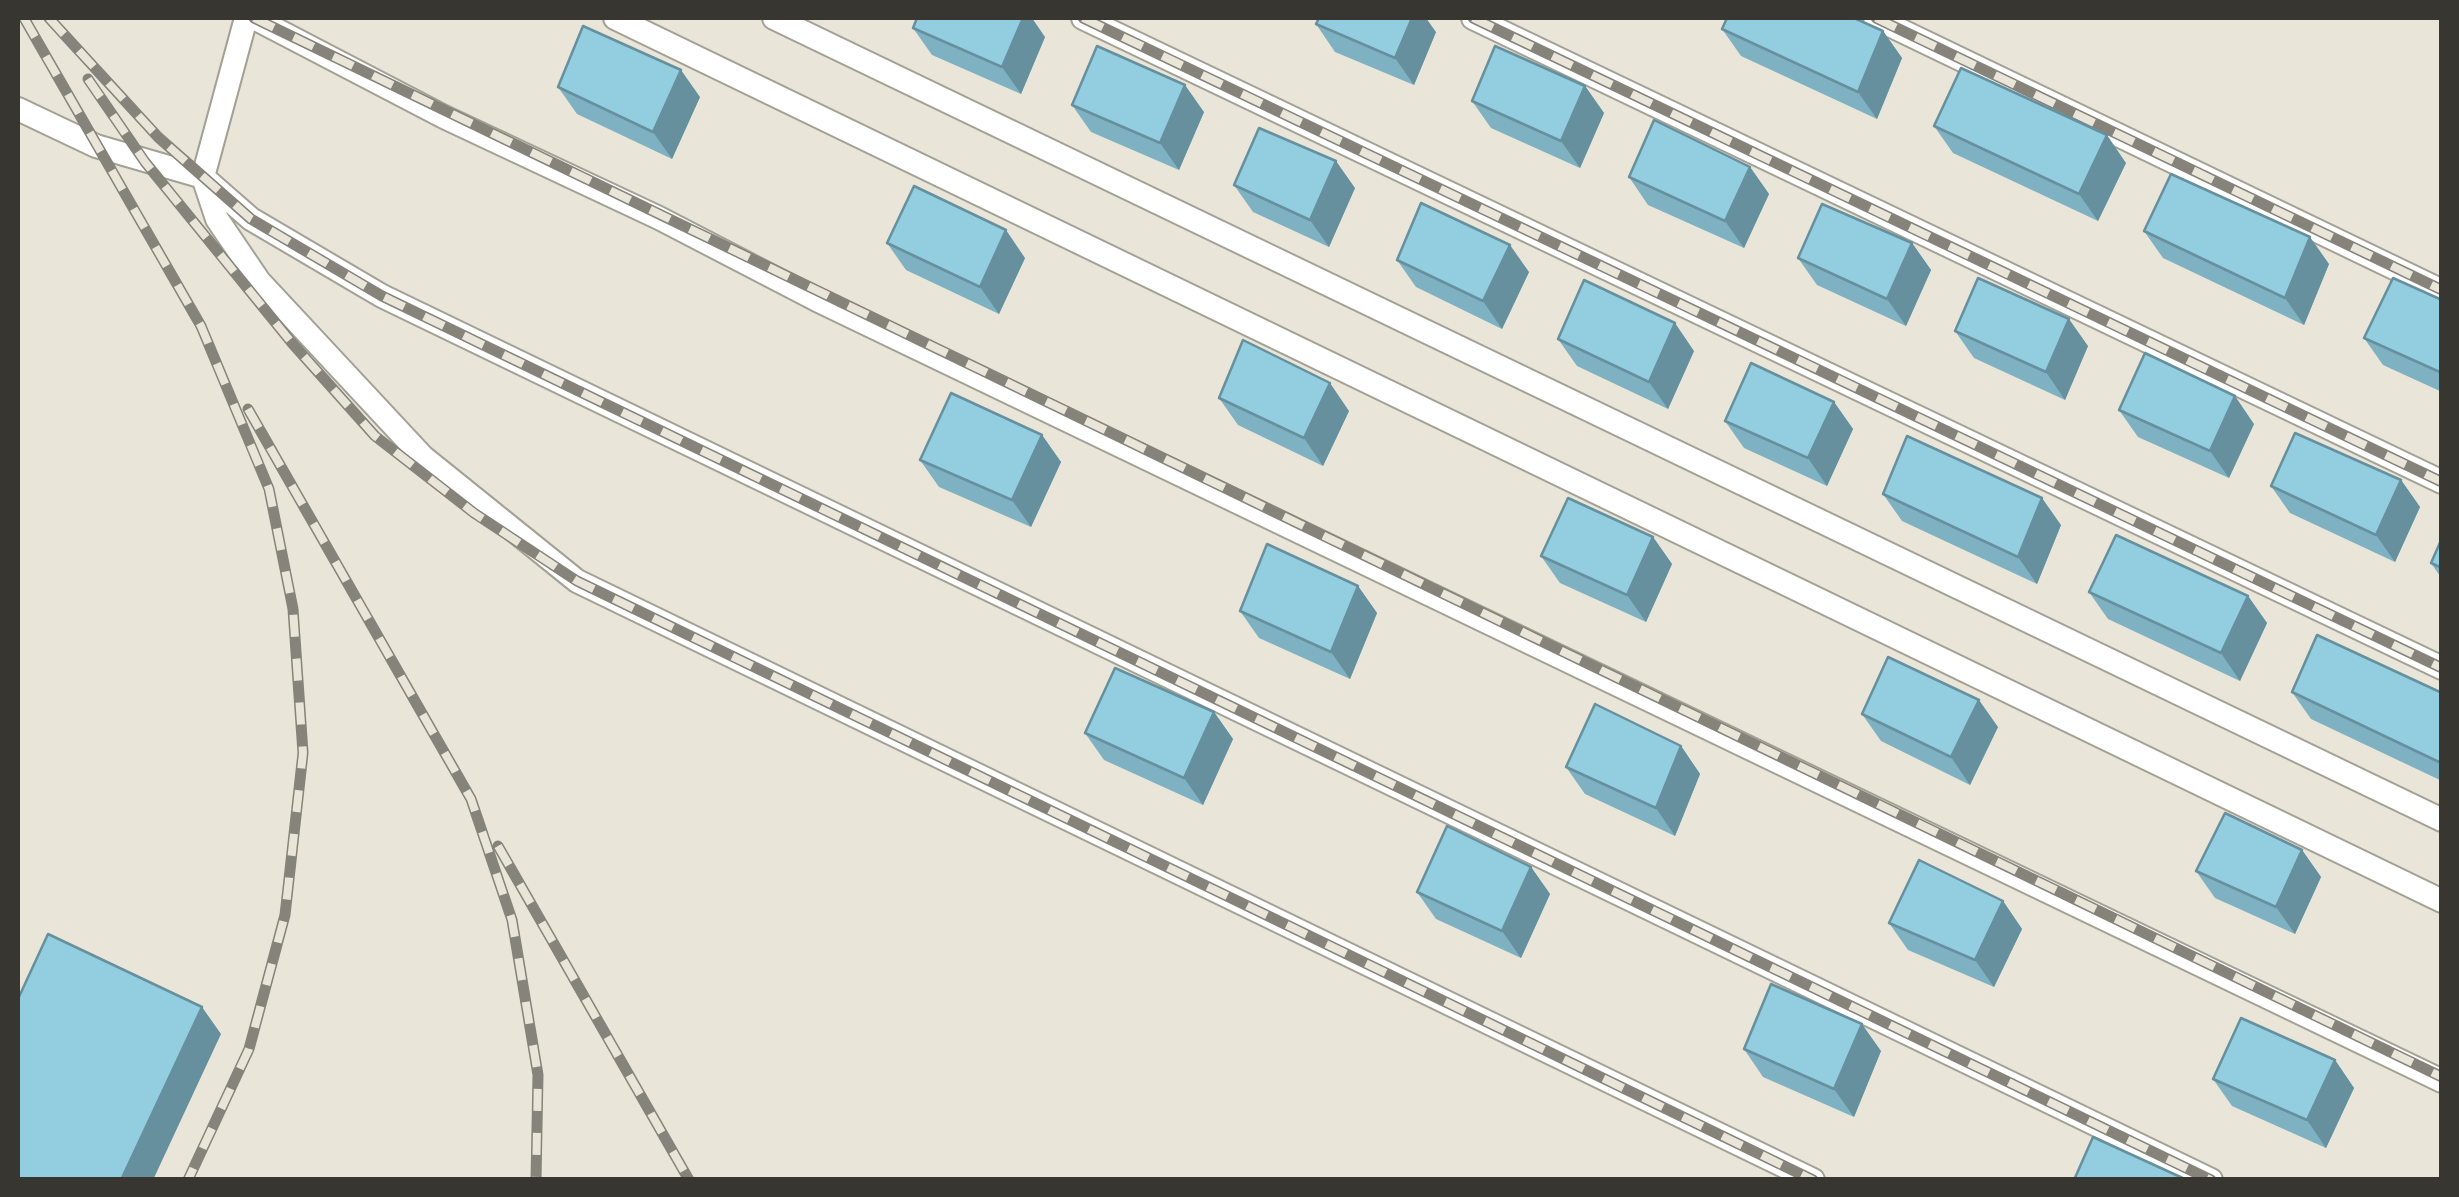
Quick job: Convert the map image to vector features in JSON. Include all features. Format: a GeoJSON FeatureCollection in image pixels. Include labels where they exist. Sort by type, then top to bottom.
{"type":"FeatureCollection","features":[{"type":"Feature","properties":{"kind":"lane"},"geometry":{"type":"LineString","coordinates":[[1813,1180],[577,580],[423,457],[272,295],[217,219],[202,178],[250,18],[444,117],[659,218],[817,300],[2442,1081]]}},
{"type":"Feature","properties":{"kind":"lane"},"geometry":{"type":"LineString","coordinates":[[615,18],[2442,901]]}},
{"type":"Feature","properties":{"kind":"lane"},"geometry":{"type":"LineString","coordinates":[[774,18],[2442,820]]}},
{"type":"Feature","properties":{"kind":"lane"},"geometry":{"type":"LineString","coordinates":[[1082,18],[2442,668]]}},
{"type":"Feature","properties":{"kind":"lane"},"geometry":{"type":"LineString","coordinates":[[1473,18],[2442,482]]}},
{"type":"Feature","properties":{"kind":"lane"},"geometry":{"type":"LineString","coordinates":[[1876,18],[2442,290]]}},
{"type":"Feature","properties":{"kind":"lane"},"geometry":{"type":"LineString","coordinates":[[18,109],[96,146],[202,178],[252,219],[382,296],[2211,1180]]}},
{"type":"Feature","properties":{"kind":"building"},"geometry":{"type":"Polygon","coordinates":[[[917,18],[1023,18],[1002,67],[913,28],[917,18]]]}},
{"type":"Feature","properties":{"kind":"building"},"geometry":{"type":"Polygon","coordinates":[[[1319,18],[1412,18],[1395,58],[1316,24],[1319,18]]]}},
{"type":"Feature","properties":{"kind":"building"},"geometry":{"type":"Polygon","coordinates":[[[1727,18],[1854,18],[1883,31],[1858,92],[1722,29],[1727,18]]]}},
{"type":"Feature","properties":{"kind":"building"},"geometry":{"type":"Polygon","coordinates":[[[583,26],[681,70],[653,132],[558,87],[583,26]]]}},
{"type":"Feature","properties":{"kind":"building"},"geometry":{"type":"Polygon","coordinates":[[[1097,46],[1185,85],[1160,143],[1072,105],[1097,46]]]}},
{"type":"Feature","properties":{"kind":"building"},"geometry":{"type":"Polygon","coordinates":[[[1495,46],[1585,86],[1561,141],[1472,101],[1495,46]]]}},
{"type":"Feature","properties":{"kind":"building"},"geometry":{"type":"Polygon","coordinates":[[[1961,68],[2107,135],[2079,194],[1934,126],[1961,68]]]}},
{"type":"Feature","properties":{"kind":"building"},"geometry":{"type":"Polygon","coordinates":[[[1654,120],[1750,167],[1725,221],[1629,177],[1654,120]]]}},
{"type":"Feature","properties":{"kind":"building"},"geometry":{"type":"Polygon","coordinates":[[[1259,128],[1336,161],[1310,220],[1234,185],[1259,128]]]}},
{"type":"Feature","properties":{"kind":"building"},"geometry":{"type":"Polygon","coordinates":[[[2171,174],[2310,237],[2285,298],[2144,231],[2171,174]]]}},
{"type":"Feature","properties":{"kind":"building"},"geometry":{"type":"Polygon","coordinates":[[[914,186],[1006,230],[980,287],[887,243],[914,186]]]}},
{"type":"Feature","properties":{"kind":"building"},"geometry":{"type":"Polygon","coordinates":[[[1421,203],[1510,245],[1483,301],[1397,260],[1421,203]]]}},
{"type":"Feature","properties":{"kind":"building"},"geometry":{"type":"Polygon","coordinates":[[[1822,204],[1912,243],[1887,299],[1798,258],[1822,204]]]}},
{"type":"Feature","properties":{"kind":"building"},"geometry":{"type":"Polygon","coordinates":[[[1978,278],[2069,319],[2046,372],[1955,331],[1978,278]]]}},
{"type":"Feature","properties":{"kind":"building"},"geometry":{"type":"Polygon","coordinates":[[[2393,278],[2442,300],[2442,373],[2364,338],[2393,278]]]}},
{"type":"Feature","properties":{"kind":"building"},"geometry":{"type":"Polygon","coordinates":[[[1584,280],[1675,323],[1649,382],[1558,339],[1584,280]]]}},
{"type":"Feature","properties":{"kind":"building"},"geometry":{"type":"Polygon","coordinates":[[[1243,340],[1330,383],[1304,438],[1219,398],[1243,340]]]}},
{"type":"Feature","properties":{"kind":"building"},"geometry":{"type":"Polygon","coordinates":[[[2145,353],[2235,396],[2210,451],[2119,410],[2145,353]]]}},
{"type":"Feature","properties":{"kind":"building"},"geometry":{"type":"Polygon","coordinates":[[[1751,363],[1834,402],[1808,458],[1725,421],[1751,363]]]}},
{"type":"Feature","properties":{"kind":"building"},"geometry":{"type":"Polygon","coordinates":[[[951,393],[1042,435],[1012,500],[920,460],[951,393]]]}},
{"type":"Feature","properties":{"kind":"building"},"geometry":{"type":"Polygon","coordinates":[[[2295,433],[2401,480],[2376,535],[2271,486],[2295,433]]]}},
{"type":"Feature","properties":{"kind":"building"},"geometry":{"type":"Polygon","coordinates":[[[1907,436],[2042,498],[2018,557],[1883,494],[1907,436]]]}},
{"type":"Feature","properties":{"kind":"building"},"geometry":{"type":"Polygon","coordinates":[[[1568,498],[1653,537],[1627,595],[1541,556],[1568,498]]]}},
{"type":"Feature","properties":{"kind":"building"},"geometry":{"type":"Polygon","coordinates":[[[2116,535],[2248,596],[2221,653],[2089,592],[2116,535]]]}},
{"type":"Feature","properties":{"kind":"building"},"geometry":{"type":"Polygon","coordinates":[[[2442,538],[2442,568],[2431,563],[2442,538]]]}},
{"type":"Feature","properties":{"kind":"building"},"geometry":{"type":"Polygon","coordinates":[[[1267,544],[1358,586],[1331,652],[1240,611],[1267,544]]]}},
{"type":"Feature","properties":{"kind":"building"},"geometry":{"type":"Polygon","coordinates":[[[2317,635],[2442,693],[2439,762],[2292,692],[2317,635]]]}},
{"type":"Feature","properties":{"kind":"building"},"geometry":{"type":"Polygon","coordinates":[[[1888,657],[1979,700],[1951,757],[1862,714],[1888,657]]]}},
{"type":"Feature","properties":{"kind":"building"},"geometry":{"type":"Polygon","coordinates":[[[1115,668],[1214,712],[1184,778],[1085,733],[1115,668]]]}},
{"type":"Feature","properties":{"kind":"building"},"geometry":{"type":"Polygon","coordinates":[[[1595,704],[1681,746],[1656,808],[1566,767],[1595,704]]]}},
{"type":"Feature","properties":{"kind":"building"},"geometry":{"type":"Polygon","coordinates":[[[2225,813],[2302,850],[2276,907],[2196,871],[2225,813]]]}},
{"type":"Feature","properties":{"kind":"building"},"geometry":{"type":"Polygon","coordinates":[[[1447,826],[1531,867],[1502,931],[1417,892],[1447,826]]]}},
{"type":"Feature","properties":{"kind":"building"},"geometry":{"type":"Polygon","coordinates":[[[1919,860],[2003,901],[1975,960],[1889,923],[1919,860]]]}},
{"type":"Feature","properties":{"kind":"building"},"geometry":{"type":"Polygon","coordinates":[[[48,934],[202,1007],[121,1180],[18,1180],[18,999],[48,934]]]}},
{"type":"Feature","properties":{"kind":"building"},"geometry":{"type":"Polygon","coordinates":[[[1771,984],[1862,1024],[1834,1089],[1744,1049],[1771,984]]]}},
{"type":"Feature","properties":{"kind":"building"},"geometry":{"type":"Polygon","coordinates":[[[2241,1018],[2335,1060],[2307,1120],[2213,1079],[2241,1018]]]}},
{"type":"Feature","properties":{"kind":"building"},"geometry":{"type":"Polygon","coordinates":[[[2093,1137],[2187,1180],[2074,1180],[2093,1137]]]}},
{"type":"Feature","properties":{"kind":"railway"},"geometry":{"type":"LineString","coordinates":[[24,18],[201,326],[269,489],[293,609],[303,753],[285,915],[249,1049],[188,1180]]}},
{"type":"Feature","properties":{"kind":"railway"},"geometry":{"type":"LineString","coordinates":[[49,18],[158,137],[251,219],[382,296],[2211,1180]]}},
{"type":"Feature","properties":{"kind":"railway"},"geometry":{"type":"LineString","coordinates":[[254,18],[2442,1077]]}},
{"type":"Feature","properties":{"kind":"railway"},"geometry":{"type":"LineString","coordinates":[[1083,18],[2442,668]]}},
{"type":"Feature","properties":{"kind":"railway"},"geometry":{"type":"LineString","coordinates":[[1473,18],[2442,482]]}},
{"type":"Feature","properties":{"kind":"railway"},"geometry":{"type":"LineString","coordinates":[[1876,18],[2442,290]]}},
{"type":"Feature","properties":{"kind":"railway"},"geometry":{"type":"LineString","coordinates":[[88,79],[145,162],[292,343],[375,436],[474,513],[577,581],[1813,1180]]}},
{"type":"Feature","properties":{"kind":"railway"},"geometry":{"type":"LineString","coordinates":[[248,409],[471,799],[512,920],[538,1075],[536,1180]]}},
{"type":"Feature","properties":{"kind":"railway"},"geometry":{"type":"LineString","coordinates":[[498,846],[689,1180]]}}]}
